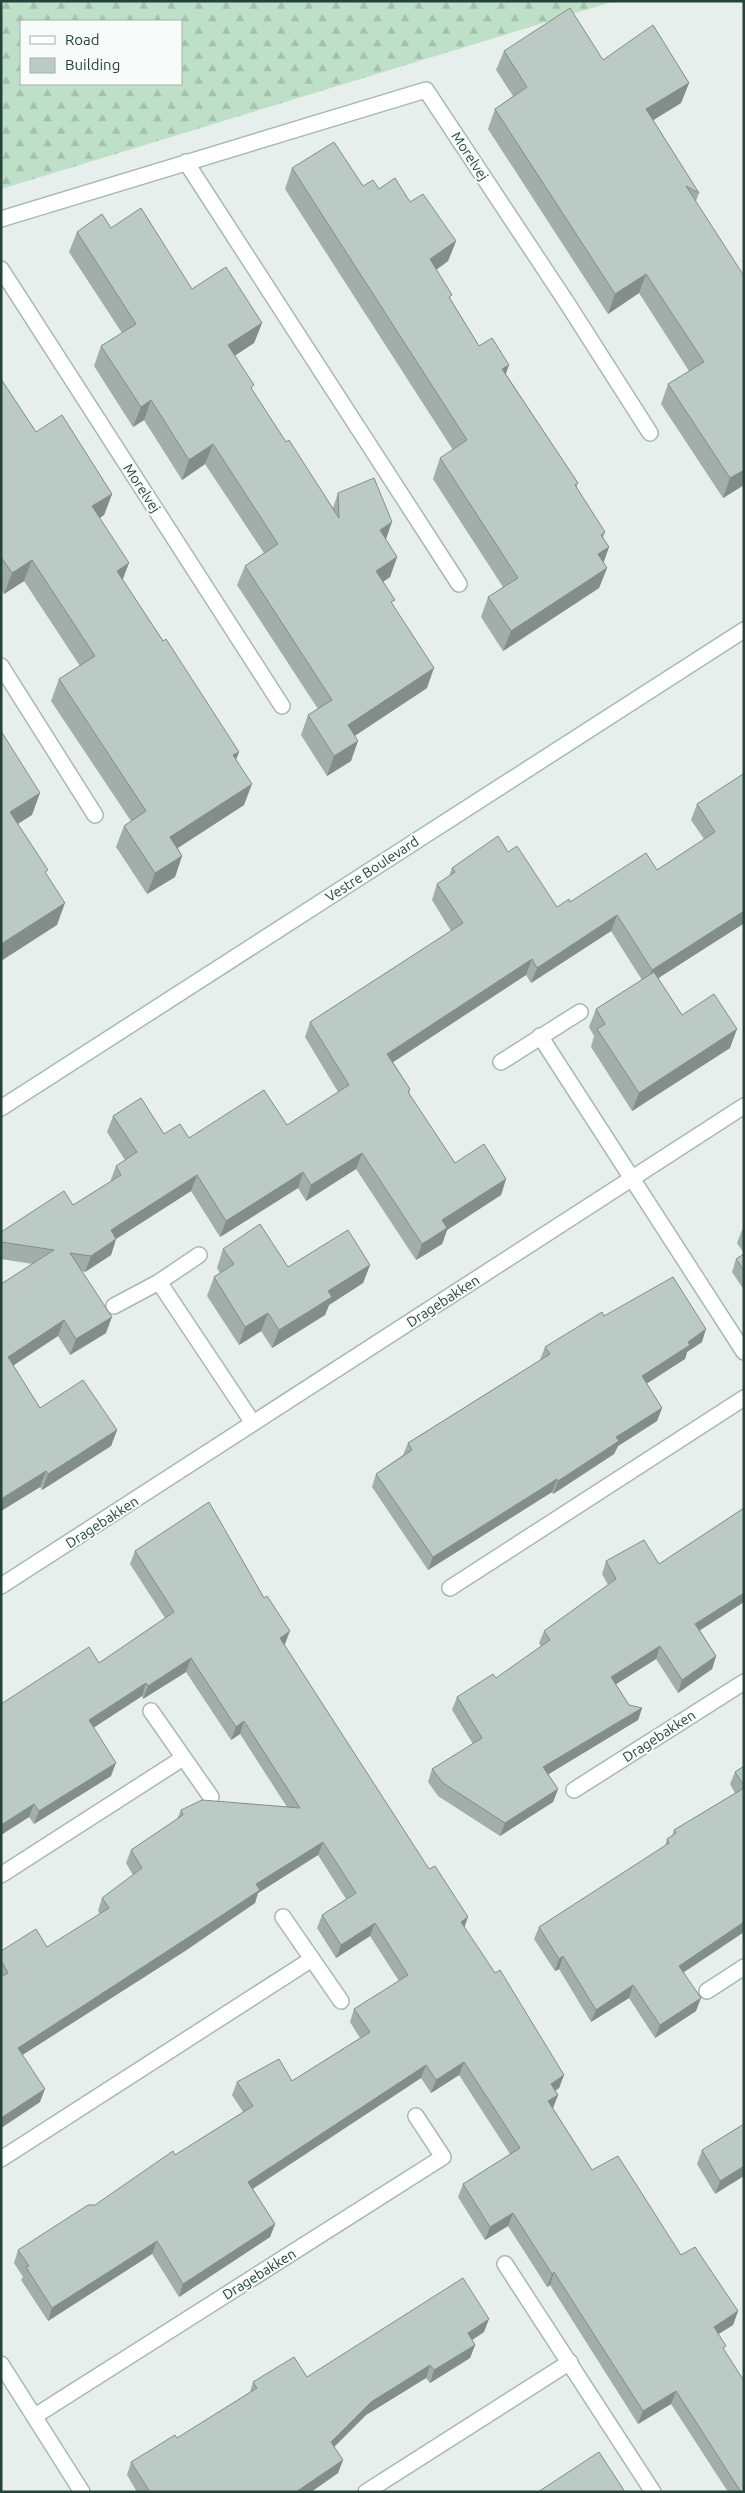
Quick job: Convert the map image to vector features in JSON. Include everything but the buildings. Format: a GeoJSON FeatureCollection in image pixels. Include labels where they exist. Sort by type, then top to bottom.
{"type":"FeatureCollection","features":[{"type":"Feature","properties":{"kind":"street","name":"Morelvej"},"geometry":{"type":"LineString","coordinates":[[1,220],[426,90],[568,303],[650,433]]}},
{"type":"Feature","properties":{"kind":"street"},"geometry":{"type":"LineString","coordinates":[[186,162],[459,584]]}},
{"type":"Feature","properties":{"kind":"street","name":"Morelvej"},"geometry":{"type":"LineString","coordinates":[[1,269],[282,706]]}},
{"type":"Feature","properties":{"kind":"street","name":"Vestre Boulevard"},"geometry":{"type":"LineString","coordinates":[[1,1108],[744,630]]}},
{"type":"Feature","properties":{"kind":"street"},"geometry":{"type":"LineString","coordinates":[[1,666],[95,815]]}},
{"type":"Feature","properties":{"kind":"street"},"geometry":{"type":"LineString","coordinates":[[501,1062],[580,1012]]}},
{"type":"Feature","properties":{"kind":"street"},"geometry":{"type":"LineString","coordinates":[[540,1036],[744,1352]]}},
{"type":"Feature","properties":{"kind":"street","name":"Dragebakken"},"geometry":{"type":"LineString","coordinates":[[1,1586],[744,1106]]}},
{"type":"Feature","properties":{"kind":"street"},"geometry":{"type":"LineString","coordinates":[[114,1306],[159,1282],[199,1255]]}},
{"type":"Feature","properties":{"kind":"street"},"geometry":{"type":"LineString","coordinates":[[159,1282],[253,1423]]}},
{"type":"Feature","properties":{"kind":"street"},"geometry":{"type":"LineString","coordinates":[[450,1588],[744,1398]]}},
{"type":"Feature","properties":{"kind":"street","name":"Dragebakken"},"geometry":{"type":"LineString","coordinates":[[574,1790],[744,1682]]}},
{"type":"Feature","properties":{"kind":"street"},"geometry":{"type":"LineString","coordinates":[[151,1711],[211,1797]]}},
{"type":"Feature","properties":{"kind":"street"},"geometry":{"type":"LineString","coordinates":[[1,1875],[184,1758]]}},
{"type":"Feature","properties":{"kind":"street"},"geometry":{"type":"LineString","coordinates":[[283,1917],[341,2002]]}},
{"type":"Feature","properties":{"kind":"street"},"geometry":{"type":"LineString","coordinates":[[1,2159],[312,1959]]}},
{"type":"Feature","properties":{"kind":"street"},"geometry":{"type":"LineString","coordinates":[[707,1991],[744,1967]]}},
{"type":"Feature","properties":{"kind":"street","name":"Dragebakken"},"geometry":{"type":"LineString","coordinates":[[35,2416],[443,2157],[416,2116]]}},
{"type":"Feature","properties":{"kind":"street"},"geometry":{"type":"LineString","coordinates":[[505,2264],[653,2492]]}},
{"type":"Feature","properties":{"kind":"street"},"geometry":{"type":"LineString","coordinates":[[366,2492],[570,2362]]}},
{"type":"Feature","properties":{"kind":"street"},"geometry":{"type":"LineString","coordinates":[[1,2364],[82,2492]]}},
{"type":"Feature","properties":{"kind":"green space"},"geometry":{"type":"Polygon","coordinates":[[[1,1],[615,1],[1,189],[1,1]]]}}]}
